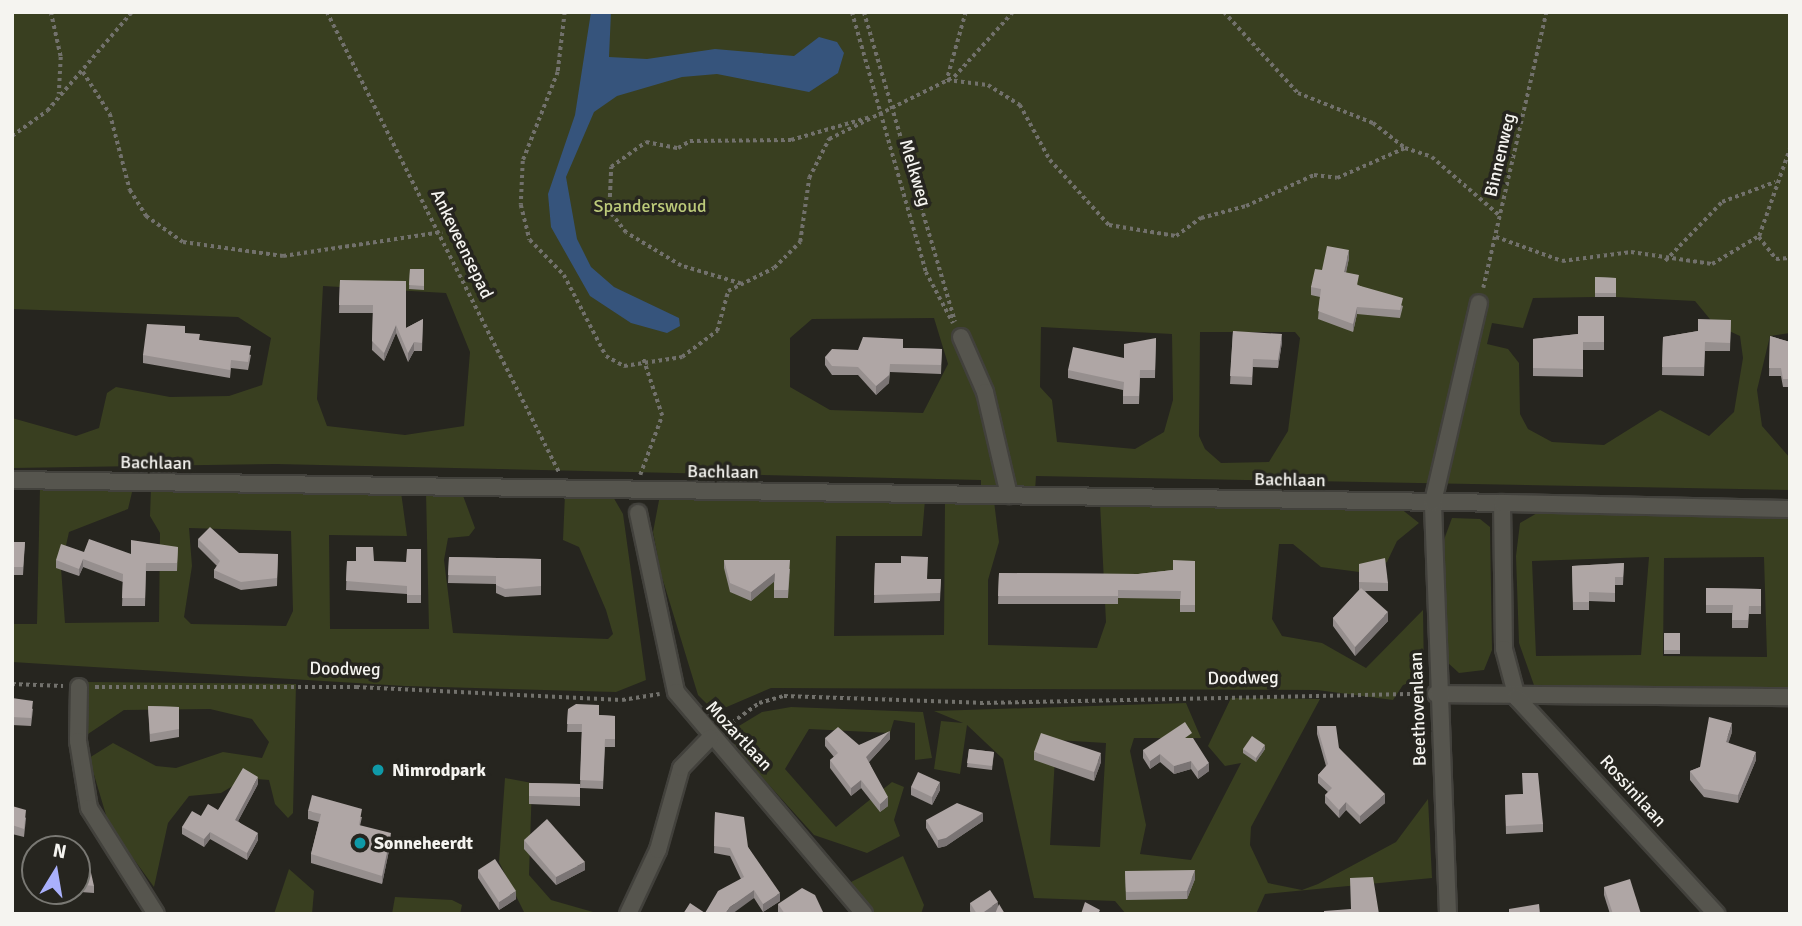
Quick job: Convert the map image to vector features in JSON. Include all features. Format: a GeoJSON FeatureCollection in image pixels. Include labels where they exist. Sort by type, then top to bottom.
{"type":"FeatureCollection","features":[{"type":"Feature","properties":{"kind":"street","name":"Beethovenlaan"},"geometry":{"type":"LineString","coordinates":[[1448,914],[1436,694],[1433,502],[1479,303]]}},
{"type":"Feature","properties":{"kind":"street"},"geometry":{"type":"LineString","coordinates":[[961,337],[1001,442],[1009,495]]}},
{"type":"Feature","properties":{"kind":"street","name":"Bachlaan"},"geometry":{"type":"LineString","coordinates":[[12,480],[1433,502]]}},
{"type":"Feature","properties":{"kind":"street"},"geometry":{"type":"LineString","coordinates":[[1433,502],[1790,509]]}},
{"type":"Feature","properties":{"kind":"street"},"geometry":{"type":"LineString","coordinates":[[1502,503],[1504,649],[1517,698]]}},
{"type":"Feature","properties":{"kind":"street","name":"Mozartlaan"},"geometry":{"type":"LineString","coordinates":[[638,513],[676,692],[710,738],[751,775],[864,914]]}},
{"type":"Feature","properties":{"kind":"street"},"geometry":{"type":"LineString","coordinates":[[79,687],[78,741],[89,808],[156,914]]}},
{"type":"Feature","properties":{"kind":"street"},"geometry":{"type":"LineString","coordinates":[[1436,694],[1517,698],[1790,697]]}},
{"type":"Feature","properties":{"kind":"street","name":"Rossinilaan"},"geometry":{"type":"LineString","coordinates":[[1517,698],[1716,914]]}},
{"type":"Feature","properties":{"kind":"street"},"geometry":{"type":"LineString","coordinates":[[628,914],[658,850],[681,768],[710,738]]}},
{"type":"Feature","properties":{"kind":"path"},"geometry":{"type":"LineString","coordinates":[[51,12],[61,57],[59,96]]}},
{"type":"Feature","properties":{"kind":"path"},"geometry":{"type":"LineString","coordinates":[[12,136],[83,72],[132,12]]}},
{"type":"Feature","properties":{"kind":"path","name":"Ankeveensepad"},"geometry":{"type":"LineString","coordinates":[[327,12],[442,232],[568,490]]}},
{"type":"Feature","properties":{"kind":"path"},"geometry":{"type":"LineString","coordinates":[[565,12],[558,72],[519,178],[524,226],[564,275],[606,356],[615,366],[643,359],[682,358],[717,331],[728,291],[774,268],[800,242],[809,178],[829,139],[947,80],[979,56],[1013,12]]}},
{"type":"Feature","properties":{"kind":"path","name":"Melkweg"},"geometry":{"type":"LineString","coordinates":[[852,12],[878,115],[926,272],[961,337]]}},
{"type":"Feature","properties":{"kind":"path","name":"Melkweg"},"geometry":{"type":"LineString","coordinates":[[864,12],[890,109],[961,337]]}},
{"type":"Feature","properties":{"kind":"path"},"geometry":{"type":"LineString","coordinates":[[947,80],[966,12]]}},
{"type":"Feature","properties":{"kind":"path"},"geometry":{"type":"LineString","coordinates":[[1224,12],[1298,93],[1373,123],[1405,148],[1432,157],[1500,216]]}},
{"type":"Feature","properties":{"kind":"path","name":"Binnenweg"},"geometry":{"type":"LineString","coordinates":[[1479,303],[1546,12]]}},
{"type":"Feature","properties":{"kind":"path"},"geometry":{"type":"LineString","coordinates":[[83,72],[110,114],[130,190],[146,216],[183,242],[283,256],[442,232]]}},
{"type":"Feature","properties":{"kind":"path"},"geometry":{"type":"LineString","coordinates":[[947,80],[988,85],[1020,105],[1050,160],[1109,225],[1160,237],[1314,175],[1337,178],[1405,148]]}},
{"type":"Feature","properties":{"kind":"path"},"geometry":{"type":"LineString","coordinates":[[741,284],[681,266],[626,233],[608,211],[611,167],[646,142],[678,148],[690,141],[791,140],[878,115]]}},
{"type":"Feature","properties":{"kind":"path"},"geometry":{"type":"LineString","coordinates":[[1790,148],[1774,182],[1759,236],[1761,247],[1776,259],[1790,258]]}},
{"type":"Feature","properties":{"kind":"path"},"geometry":{"type":"LineString","coordinates":[[1664,262],[1722,202],[1774,182]]}},
{"type":"Feature","properties":{"kind":"path"},"geometry":{"type":"LineString","coordinates":[[1496,237],[1562,261],[1631,252],[1664,262],[1712,264],[1759,236]]}},
{"type":"Feature","properties":{"kind":"path"},"geometry":{"type":"LineString","coordinates":[[637,490],[663,416],[643,359]]}},
{"type":"Feature","properties":{"kind":"path","name":"Doodweg"},"geometry":{"type":"LineString","coordinates":[[12,684],[79,687],[356,687],[622,700],[676,692]]}},
{"type":"Feature","properties":{"kind":"path","name":"Doodweg"},"geometry":{"type":"LineString","coordinates":[[710,738],[759,703],[784,696],[979,703],[1436,694]]}},
{"type":"Feature","properties":{"kind":"green space","name":"Spanderswoud"},"geometry":{"type":"Polygon","coordinates":[[[12,12],[1790,12],[1790,333],[1770,336],[1757,390],[1762,426],[1790,458],[1790,490],[1036,476],[1035,491],[981,491],[981,480],[276,464],[12,468],[12,418],[76,436],[99,428],[107,393],[116,387],[170,397],[229,396],[262,385],[271,338],[238,317],[12,309],[12,12]],[[1595,281],[1595,297],[1533,298],[1523,328],[1492,323],[1487,344],[1508,349],[1519,363],[1520,414],[1528,429],[1552,442],[1604,445],[1660,410],[1709,436],[1734,412],[1743,358],[1740,336],[1714,324],[1695,301],[1616,297],[1616,282],[1595,281]],[[323,286],[317,399],[327,426],[405,435],[464,426],[470,352],[446,293],[323,286]],[[934,318],[812,319],[790,338],[790,387],[830,410],[923,413],[948,364],[934,318]],[[1041,327],[1040,387],[1052,400],[1057,442],[1135,449],[1164,432],[1173,400],[1172,334],[1041,327]],[[1200,332],[1199,436],[1205,449],[1221,463],[1269,462],[1288,431],[1300,338],[1295,332],[1200,332]]]}},
{"type":"Feature","properties":{"kind":"green space"},"geometry":{"type":"Polygon","coordinates":[[[40,487],[133,488],[128,509],[69,532],[61,568],[65,623],[159,622],[160,533],[150,516],[151,488],[401,492],[407,536],[329,535],[330,629],[429,629],[426,492],[462,493],[475,528],[469,536],[448,538],[444,560],[453,633],[608,639],[613,634],[606,610],[579,547],[563,540],[565,494],[612,495],[623,514],[646,680],[616,692],[405,686],[12,662],[12,624],[37,624],[40,487]],[[189,528],[192,566],[184,617],[191,624],[286,626],[293,611],[291,531],[189,528]]]}},
{"type":"Feature","properties":{"kind":"green space"},"geometry":{"type":"Polygon","coordinates":[[[660,495],[925,500],[922,536],[836,536],[834,636],[944,635],[945,500],[994,501],[999,542],[988,580],[988,645],[1097,648],[1106,622],[1100,503],[1400,508],[1419,523],[1397,541],[1387,562],[1367,573],[1321,567],[1293,544],[1279,544],[1272,619],[1282,636],[1322,643],[1366,668],[1423,610],[1424,678],[1403,685],[1393,700],[1317,690],[771,688],[715,712],[698,695],[661,574],[653,532],[660,495]]]}},
{"type":"Feature","properties":{"kind":"green space"},"geometry":{"type":"Polygon","coordinates":[[[1549,506],[1790,517],[1790,691],[1535,688],[1519,643],[1516,556],[1520,523],[1549,506]],[[1649,557],[1532,561],[1536,656],[1641,655],[1649,557]],[[1764,557],[1664,558],[1663,656],[1767,657],[1764,557]]]}},
{"type":"Feature","properties":{"kind":"green space"},"geometry":{"type":"Polygon","coordinates":[[[1452,518],[1480,519],[1490,527],[1492,650],[1484,670],[1459,673],[1447,662],[1442,545],[1452,518]]]}},
{"type":"Feature","properties":{"kind":"green space"},"geometry":{"type":"Polygon","coordinates":[[[85,682],[296,684],[293,813],[288,818],[275,804],[269,780],[246,778],[221,793],[189,796],[168,823],[154,887],[109,825],[89,758],[113,743],[156,766],[176,768],[223,752],[262,758],[269,742],[252,719],[210,709],[124,710],[88,734],[85,682]]]}},
{"type":"Feature","properties":{"kind":"green space"},"geometry":{"type":"Polygon","coordinates":[[[1231,698],[1320,699],[1251,827],[1250,845],[1268,883],[1302,890],[1318,884],[1396,842],[1428,799],[1432,878],[1265,894],[1256,914],[1126,914],[1115,901],[1034,898],[1003,759],[967,725],[960,774],[934,769],[941,721],[963,723],[934,711],[1186,703],[1201,738],[1134,738],[1130,751],[1146,825],[1140,854],[1191,860],[1241,763],[1225,766],[1208,746],[1231,698]],[[1056,740],[1050,845],[1100,847],[1106,743],[1056,740]]]}},
{"type":"Feature","properties":{"kind":"green space"},"geometry":{"type":"Polygon","coordinates":[[[791,707],[923,712],[932,758],[915,760],[915,723],[894,720],[890,733],[809,729],[785,769],[836,827],[892,782],[904,787],[894,820],[900,836],[867,853],[814,835],[724,735],[762,712],[791,707]]]}},
{"type":"Feature","properties":{"kind":"green space"},"geometry":{"type":"Polygon","coordinates":[[[505,778],[532,783],[529,875],[551,900],[600,914],[525,914],[499,862],[505,778]]]}},
{"type":"Feature","properties":{"kind":"green space"},"geometry":{"type":"Polygon","coordinates":[[[903,856],[924,905],[921,914],[875,914],[851,882],[903,856]]]}},
{"type":"Feature","properties":{"kind":"green space"},"geometry":{"type":"Polygon","coordinates":[[[289,869],[314,891],[312,914],[274,914],[289,869]]]}},
{"type":"Feature","properties":{"kind":"green space"},"geometry":{"type":"Polygon","coordinates":[[[395,897],[452,900],[462,905],[460,914],[392,914],[395,897]]]}},
{"type":"Feature","properties":{"kind":"water"},"geometry":{"type":"Polygon","coordinates":[[[591,12],[611,12],[609,57],[647,59],[715,49],[794,56],[819,37],[837,42],[844,53],[838,73],[809,92],[717,74],[682,77],[617,96],[594,112],[566,177],[577,239],[591,267],[614,287],[679,318],[680,326],[667,333],[631,323],[590,296],[551,227],[548,194],[575,115],[591,12]]]}},
{"type":"Feature","properties":{"kind":"building"},"geometry":{"type":"Polygon","coordinates":[[[1327,246],[1349,250],[1344,272],[1359,275],[1357,285],[1403,298],[1400,310],[1357,307],[1353,324],[1318,311],[1321,289],[1311,287],[1315,269],[1322,270],[1327,246]]]}},
{"type":"Feature","properties":{"kind":"building"},"geometry":{"type":"Polygon","coordinates":[[[410,269],[424,269],[424,286],[409,285],[410,269]]]}},
{"type":"Feature","properties":{"kind":"building"},"geometry":{"type":"Polygon","coordinates":[[[1595,277],[1616,278],[1616,293],[1595,293],[1595,277]]]}},
{"type":"Feature","properties":{"kind":"building"},"geometry":{"type":"Polygon","coordinates":[[[340,280],[406,281],[406,328],[423,319],[422,343],[414,342],[408,353],[396,325],[384,353],[372,341],[373,305],[339,305],[340,280]]]}},
{"type":"Feature","properties":{"kind":"building"},"geometry":{"type":"Polygon","coordinates":[[[1578,316],[1604,316],[1604,342],[1583,342],[1583,369],[1533,368],[1533,339],[1578,334],[1578,316]]]}},
{"type":"Feature","properties":{"kind":"building"},"geometry":{"type":"Polygon","coordinates":[[[1698,319],[1731,320],[1730,343],[1705,342],[1704,367],[1662,367],[1663,337],[1698,331],[1698,319]]]}},
{"type":"Feature","properties":{"kind":"building"},"geometry":{"type":"Polygon","coordinates":[[[147,324],[185,326],[185,333],[200,334],[199,340],[251,346],[248,362],[231,360],[230,370],[143,355],[147,324]]]}},
{"type":"Feature","properties":{"kind":"building"},"geometry":{"type":"Polygon","coordinates":[[[1233,331],[1282,334],[1278,360],[1253,359],[1252,377],[1230,376],[1233,331]]]}},
{"type":"Feature","properties":{"kind":"building"},"geometry":{"type":"Polygon","coordinates":[[[1770,336],[1790,342],[1790,379],[1783,379],[1781,368],[1769,368],[1770,336]]]}},
{"type":"Feature","properties":{"kind":"building"},"geometry":{"type":"Polygon","coordinates":[[[863,337],[903,339],[903,348],[942,349],[941,365],[890,364],[889,375],[876,386],[858,367],[832,366],[825,357],[832,349],[858,350],[863,337]]]}},
{"type":"Feature","properties":{"kind":"building"},"geometry":{"type":"Polygon","coordinates":[[[1156,338],[1155,370],[1140,370],[1139,396],[1123,396],[1124,382],[1068,370],[1073,347],[1124,358],[1124,344],[1156,338]]]}},
{"type":"Feature","properties":{"kind":"building"},"geometry":{"type":"Polygon","coordinates":[[[210,527],[239,553],[278,554],[277,578],[241,582],[214,570],[220,561],[198,539],[210,527]]]}},
{"type":"Feature","properties":{"kind":"building"},"geometry":{"type":"Polygon","coordinates":[[[89,539],[131,554],[131,540],[178,547],[177,563],[146,563],[145,598],[122,598],[123,574],[83,559],[79,569],[56,560],[61,544],[84,552],[89,539]]]}},
{"type":"Feature","properties":{"kind":"building"},"geometry":{"type":"Polygon","coordinates":[[[12,542],[25,542],[23,567],[12,567],[12,542]]]}},
{"type":"Feature","properties":{"kind":"building"},"geometry":{"type":"Polygon","coordinates":[[[356,547],[373,547],[374,561],[406,562],[407,549],[421,549],[421,595],[407,595],[407,586],[346,581],[347,561],[356,561],[356,547]]]}},
{"type":"Feature","properties":{"kind":"building"},"geometry":{"type":"Polygon","coordinates":[[[901,556],[928,557],[927,579],[941,579],[940,593],[874,595],[875,563],[901,563],[901,556]]]}},
{"type":"Feature","properties":{"kind":"building"},"geometry":{"type":"Polygon","coordinates":[[[449,557],[541,559],[541,586],[505,589],[496,585],[496,576],[448,575],[449,557]]]}},
{"type":"Feature","properties":{"kind":"building"},"geometry":{"type":"Polygon","coordinates":[[[1385,558],[1388,583],[1359,582],[1359,564],[1385,558]]]}},
{"type":"Feature","properties":{"kind":"building"},"geometry":{"type":"Polygon","coordinates":[[[724,560],[790,560],[788,590],[774,590],[775,573],[751,592],[730,583],[724,560]]]}},
{"type":"Feature","properties":{"kind":"building"},"geometry":{"type":"Polygon","coordinates":[[[1173,560],[1195,561],[1195,605],[1180,605],[1181,591],[1118,590],[1118,596],[998,596],[999,573],[1138,574],[1173,570],[1173,560]]]}},
{"type":"Feature","properties":{"kind":"building"},"geometry":{"type":"Polygon","coordinates":[[[1624,563],[1623,577],[1615,577],[1615,593],[1589,592],[1589,602],[1573,602],[1572,566],[1624,563]]]}},
{"type":"Feature","properties":{"kind":"building"},"geometry":{"type":"Polygon","coordinates":[[[1361,588],[1388,612],[1355,647],[1333,618],[1361,588]]]}},
{"type":"Feature","properties":{"kind":"building"},"geometry":{"type":"Polygon","coordinates":[[[1706,588],[1761,589],[1761,606],[1749,606],[1748,620],[1732,620],[1733,605],[1706,605],[1706,588]]]}},
{"type":"Feature","properties":{"kind":"building"},"geometry":{"type":"Polygon","coordinates":[[[1664,633],[1680,633],[1680,650],[1664,650],[1664,633]]]}},
{"type":"Feature","properties":{"kind":"building"},"geometry":{"type":"Polygon","coordinates":[[[12,698],[33,701],[31,718],[12,717],[12,698]]]}},
{"type":"Feature","properties":{"kind":"building"},"geometry":{"type":"Polygon","coordinates":[[[576,704],[599,705],[599,715],[615,716],[615,739],[605,739],[603,781],[580,780],[582,724],[567,724],[568,709],[576,704]]]}},
{"type":"Feature","properties":{"kind":"building"},"geometry":{"type":"Polygon","coordinates":[[[148,706],[179,707],[179,729],[150,734],[148,706]]]}},
{"type":"Feature","properties":{"kind":"building"},"geometry":{"type":"Polygon","coordinates":[[[1709,717],[1732,723],[1726,742],[1756,752],[1738,795],[1704,789],[1690,771],[1700,767],[1709,717]]]}},
{"type":"Feature","properties":{"kind":"building"},"geometry":{"type":"Polygon","coordinates":[[[1185,722],[1192,733],[1185,738],[1193,738],[1209,763],[1198,771],[1191,761],[1174,766],[1160,754],[1150,761],[1143,750],[1185,722]]]}},
{"type":"Feature","properties":{"kind":"building"},"geometry":{"type":"Polygon","coordinates":[[[1317,726],[1336,726],[1339,748],[1385,794],[1360,816],[1346,802],[1339,810],[1325,795],[1332,788],[1318,775],[1328,764],[1317,726]]]}},
{"type":"Feature","properties":{"kind":"building"},"geometry":{"type":"Polygon","coordinates":[[[838,727],[859,745],[890,731],[866,757],[888,797],[880,804],[861,780],[851,788],[830,760],[838,753],[825,738],[838,727]]]}},
{"type":"Feature","properties":{"kind":"building"},"geometry":{"type":"Polygon","coordinates":[[[1041,733],[1101,753],[1094,772],[1034,752],[1041,733]]]}},
{"type":"Feature","properties":{"kind":"building"},"geometry":{"type":"Polygon","coordinates":[[[1252,736],[1265,745],[1256,758],[1243,749],[1252,736]]]}},
{"type":"Feature","properties":{"kind":"building"},"geometry":{"type":"Polygon","coordinates":[[[969,749],[994,752],[992,766],[967,763],[969,749]]]}},
{"type":"Feature","properties":{"kind":"building"},"geometry":{"type":"Polygon","coordinates":[[[243,768],[258,777],[235,820],[258,833],[247,853],[210,832],[204,839],[182,827],[192,811],[201,816],[208,804],[218,810],[243,768]]]}},
{"type":"Feature","properties":{"kind":"building"},"geometry":{"type":"Polygon","coordinates":[[[918,772],[940,782],[932,797],[911,787],[918,772]]]}},
{"type":"Feature","properties":{"kind":"building"},"geometry":{"type":"Polygon","coordinates":[[[1522,773],[1538,773],[1543,824],[1506,826],[1505,795],[1523,794],[1522,773]]]}},
{"type":"Feature","properties":{"kind":"building"},"geometry":{"type":"Polygon","coordinates":[[[529,783],[580,784],[580,797],[529,796],[529,783]]]}},
{"type":"Feature","properties":{"kind":"building","name":"Sonneheerdt"},"geometry":{"type":"Polygon","coordinates":[[[312,795],[362,809],[359,825],[391,833],[382,876],[311,854],[321,814],[308,811],[312,795]]]}},
{"type":"Feature","properties":{"kind":"building"},"geometry":{"type":"Polygon","coordinates":[[[957,803],[983,813],[946,838],[938,840],[926,820],[957,803]]]}},
{"type":"Feature","properties":{"kind":"building"},"geometry":{"type":"Polygon","coordinates":[[[12,806],[26,810],[24,829],[12,825],[12,806]]]}},
{"type":"Feature","properties":{"kind":"building"},"geometry":{"type":"Polygon","coordinates":[[[715,812],[744,817],[748,847],[780,893],[763,904],[754,890],[730,907],[725,914],[683,914],[690,903],[705,913],[718,891],[744,877],[730,848],[714,846],[715,812]]]}},
{"type":"Feature","properties":{"kind":"building"},"geometry":{"type":"Polygon","coordinates":[[[547,819],[585,862],[556,877],[524,840],[547,819]]]}},
{"type":"Feature","properties":{"kind":"building"},"geometry":{"type":"Polygon","coordinates":[[[495,859],[516,891],[499,902],[478,870],[495,859]]]}},
{"type":"Feature","properties":{"kind":"building"},"geometry":{"type":"Polygon","coordinates":[[[1195,870],[1187,891],[1126,892],[1125,871],[1195,870]]]}},
{"type":"Feature","properties":{"kind":"building"},"geometry":{"type":"Polygon","coordinates":[[[1373,877],[1379,914],[1324,914],[1324,911],[1351,909],[1350,878],[1373,877]]]}},
{"type":"Feature","properties":{"kind":"building"},"geometry":{"type":"Polygon","coordinates":[[[1630,879],[1641,914],[1613,914],[1604,887],[1630,879]]]}},
{"type":"Feature","properties":{"kind":"building"},"geometry":{"type":"Polygon","coordinates":[[[802,888],[815,895],[823,912],[785,914],[778,904],[802,888]]]}},
{"type":"Feature","properties":{"kind":"building"},"geometry":{"type":"Polygon","coordinates":[[[990,890],[998,902],[977,914],[970,903],[990,890]]]}},
{"type":"Feature","properties":{"kind":"building"},"geometry":{"type":"Polygon","coordinates":[[[1085,902],[1100,910],[1098,914],[1081,914],[1085,902]]]}},
{"type":"Feature","properties":{"kind":"building"},"geometry":{"type":"Polygon","coordinates":[[[999,904],[1005,914],[995,914],[999,904]]]}},
{"type":"Feature","properties":{"kind":"building"},"geometry":{"type":"Polygon","coordinates":[[[1539,904],[1540,914],[1509,914],[1509,909],[1539,904]]]}},
{"type":"Feature","properties":{"kind":"place","name":"Nimrodpark"},"geometry":{"type":"Point","coordinates":[378,770]}},
{"type":"Feature","properties":{"kind":"place","name":"Sonneheerdt"},"geometry":{"type":"Point","coordinates":[360,843]}}]}
